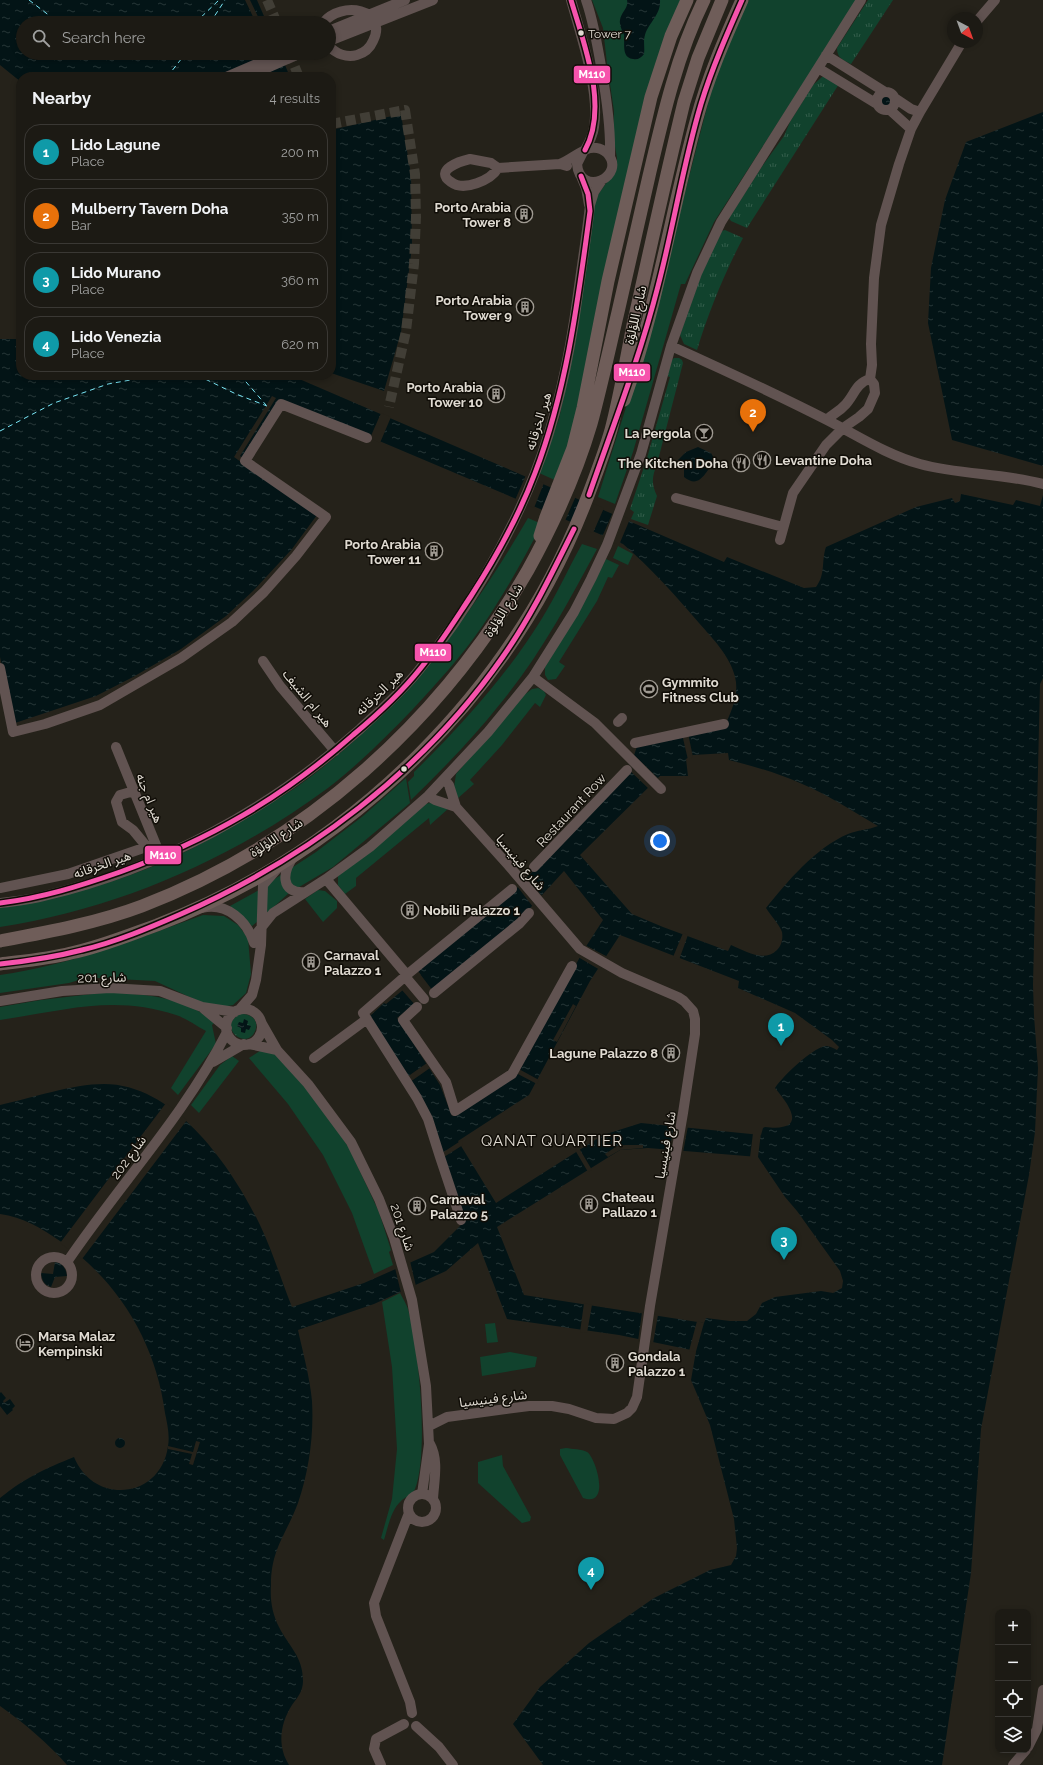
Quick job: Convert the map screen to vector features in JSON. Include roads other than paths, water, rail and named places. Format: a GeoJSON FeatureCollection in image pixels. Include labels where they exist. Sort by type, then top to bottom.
{"type":"FeatureCollection","features":[{"type":"Feature","properties":{"kind":"main road"},"geometry":{"type":"LineString","coordinates":[[564,486],[583,408],[608,281],[651,97],[671,36],[687,0]]}},
{"type":"Feature","properties":{"kind":"main road","name":"شارع اللؤلؤة"},"geometry":{"type":"LineString","coordinates":[[0,941],[74,926],[141,907],[214,874],[288,830],[363,772],[395,744],[429,709],[490,632],[534,559],[564,486],[581,455],[599,392],[669,96],[696,16],[704,0]]}},
{"type":"Feature","properties":{"kind":"main road","name":"شارع اللؤلؤة"},"geometry":{"type":"LineString","coordinates":[[0,964],[71,953],[107,943],[182,915],[246,884],[319,838],[378,793],[430,745],[464,707],[501,659],[525,624],[560,564],[589,495],[611,431],[684,102],[698,58],[722,0]]}},
{"type":"Feature","properties":{"kind":"main road"},"geometry":{"type":"LineString","coordinates":[[611,431],[620,413],[628,390],[653,308],[699,111],[708,80],[724,39],[742,0]]}},
{"type":"Feature","properties":{"kind":"street"},"geometry":{"type":"LineString","coordinates":[[336,37],[405,0]]}},
{"type":"Feature","properties":{"kind":"street"},"geometry":{"type":"LineString","coordinates":[[336,29],[433,0]]}},
{"type":"Feature","properties":{"kind":"street"},"geometry":{"type":"LineString","coordinates":[[571,0],[588,65],[595,108],[594,128],[584,151],[578,160],[580,174]]}},
{"type":"Feature","properties":{"kind":"street"},"geometry":{"type":"LineString","coordinates":[[498,168],[494,174],[486,180],[465,186],[451,182],[446,176],[446,171],[450,166],[470,159],[491,163],[498,168],[560,164],[574,168],[587,180],[594,182],[602,180],[611,170],[611,135],[609,114],[597,43],[586,0]]}},
{"type":"Feature","properties":{"kind":"street"},"geometry":{"type":"LineString","coordinates":[[253,938],[274,913],[326,879],[370,847],[428,796],[445,780],[502,716],[533,677],[574,612],[607,545],[641,454],[671,346],[697,273],[720,222],[862,0]]}},
{"type":"Feature","properties":{"kind":"street"},"geometry":{"type":"LineString","coordinates":[[983,13],[995,0]]}},
{"type":"Feature","properties":{"kind":"street"},"geometry":{"type":"LineString","coordinates":[[326,16],[331,10],[344,3],[354,3],[364,6],[373,18],[375,36],[372,43],[362,53],[349,56],[342,55],[336,51]]}},
{"type":"Feature","properties":{"kind":"street"},"geometry":{"type":"LineString","coordinates":[[780,540],[793,493],[826,445],[843,428],[860,418],[868,409],[876,393],[874,384],[870,379],[872,365],[871,344],[874,278],[881,225],[911,129],[958,48]]}},
{"type":"Feature","properties":{"kind":"street"},"geometry":{"type":"LineString","coordinates":[[826,55],[885,92],[892,93],[896,99],[906,106],[920,112]]}},
{"type":"Feature","properties":{"kind":"street"},"geometry":{"type":"LineString","coordinates":[[240,72],[273,60]]}},
{"type":"Feature","properties":{"kind":"street"},"geometry":{"type":"LineString","coordinates":[[255,72],[275,60]]}},
{"type":"Feature","properties":{"kind":"street"},"geometry":{"type":"LineString","coordinates":[[818,68],[877,104],[882,110],[890,110],[911,129]]}},
{"type":"Feature","properties":{"kind":"street"},"geometry":{"type":"LineString","coordinates":[[877,104],[878,98],[885,92]]}},
{"type":"Feature","properties":{"kind":"street"},"geometry":{"type":"LineString","coordinates":[[890,110],[895,105],[896,99]]}},
{"type":"Feature","properties":{"kind":"street"},"geometry":{"type":"LineString","coordinates":[[560,164],[590,148],[599,148],[604,150],[610,157]]}},
{"type":"Feature","properties":{"kind":"street"},"geometry":{"type":"LineString","coordinates":[[485,162],[486,180]]}},
{"type":"Feature","properties":{"kind":"street","name":"هير الخرقانه"},"geometry":{"type":"LineString","coordinates":[[580,174],[588,194],[590,211]]}},
{"type":"Feature","properties":{"kind":"street","name":"هير الخرقانه"},"geometry":{"type":"LineString","coordinates":[[0,903],[42,897],[86,884],[187,846],[241,817],[278,794],[335,751],[376,714],[418,671],[474,592],[498,552],[520,508],[535,473],[554,418],[569,358],[590,211],[594,192],[602,180]]}},
{"type":"Feature","properties":{"kind":"street"},"geometry":{"type":"LineString","coordinates":[[671,346],[762,388],[891,453],[921,464],[1039,483]]}},
{"type":"Feature","properties":{"kind":"street"},"geometry":{"type":"LineString","coordinates":[[827,420],[834,412],[845,406],[861,383],[870,379]]}},
{"type":"Feature","properties":{"kind":"street"},"geometry":{"type":"LineString","coordinates":[[0,668],[13,732],[45,724],[100,705],[181,658],[232,622],[264,592],[296,556],[326,517],[245,461],[281,404],[366,438]]}},
{"type":"Feature","properties":{"kind":"street"},"geometry":{"type":"LineString","coordinates":[[676,498],[783,527]]}},
{"type":"Feature","properties":{"kind":"street","name":"هير ام الشيف"},"geometry":{"type":"LineString","coordinates":[[263,661],[280,686],[335,751]]}},
{"type":"Feature","properties":{"kind":"street"},"geometry":{"type":"LineString","coordinates":[[533,677],[595,723],[624,754],[661,789]]}},
{"type":"Feature","properties":{"kind":"street"},"geometry":{"type":"LineString","coordinates":[[635,743],[724,724]]}},
{"type":"Feature","properties":{"kind":"street","name":"هير ام جنه"},"geometry":{"type":"LineString","coordinates":[[116,747],[134,791],[151,845],[161,857]]}},
{"type":"Feature","properties":{"kind":"street","name":"Restaurant Row"},"geometry":{"type":"LineString","coordinates":[[534,867],[626,770]]}},
{"type":"Feature","properties":{"kind":"street","name":"شارع فينيسيا"},"geometry":{"type":"LineString","coordinates":[[429,1426],[447,1417],[529,1406],[552,1406],[569,1409],[596,1418],[614,1419],[620,1417],[632,1408],[637,1397],[650,1306],[684,1113],[695,1034],[695,1019],[693,1011],[678,997],[622,973],[594,958],[576,946],[509,866],[456,807],[450,789],[445,780]]}},
{"type":"Feature","properties":{"kind":"street"},"geometry":{"type":"LineString","coordinates":[[134,791],[120,795],[116,802],[118,811],[122,822],[151,845]]}},
{"type":"Feature","properties":{"kind":"street","name":"شارع فينيسيا"},"geometry":{"type":"LineString","coordinates":[[428,796],[456,807]]}},
{"type":"Feature","properties":{"kind":"street"},"geometry":{"type":"LineString","coordinates":[[0,888],[68,874],[151,845]]}},
{"type":"Feature","properties":{"kind":"street"},"geometry":{"type":"LineString","coordinates":[[301,850],[289,864],[286,882],[289,890],[297,893],[306,892]]}},
{"type":"Feature","properties":{"kind":"street","name":"شارع 201"},"geometry":{"type":"LineString","coordinates":[[0,1001],[62,991],[110,988],[160,991],[202,1007],[237,1011],[252,994],[256,980],[259,960],[263,885],[274,871],[301,850]]}},
{"type":"Feature","properties":{"kind":"street"},"geometry":{"type":"LineString","coordinates":[[326,879],[406,975],[424,999]]}},
{"type":"Feature","properties":{"kind":"street"},"geometry":{"type":"LineString","coordinates":[[462,1220],[428,1119],[417,1098],[363,1013],[406,975],[512,889]]}},
{"type":"Feature","properties":{"kind":"street","name":"شارع 201"},"geometry":{"type":"LineString","coordinates":[[182,915],[207,907],[218,907],[234,913],[245,925],[253,938],[259,960]]}},
{"type":"Feature","properties":{"kind":"street"},"geometry":{"type":"LineString","coordinates":[[434,993],[520,923],[529,913]]}},
{"type":"Feature","properties":{"kind":"street"},"geometry":{"type":"LineString","coordinates":[[417,1007],[403,1020],[446,1082],[455,1111],[512,1074],[572,966]]}},
{"type":"Feature","properties":{"kind":"street","name":"شارع 201"},"geometry":{"type":"LineString","coordinates":[[252,994],[259,1018],[277,1050],[308,1084],[351,1142],[379,1199],[399,1253],[412,1300],[423,1365],[428,1410],[429,1444],[422,1494]]}},
{"type":"Feature","properties":{"kind":"street","name":"شارع 201"},"geometry":{"type":"LineString","coordinates":[[202,1007],[227,1030]]}},
{"type":"Feature","properties":{"kind":"street"},"geometry":{"type":"LineString","coordinates":[[246,1044],[258,1038],[261,1033],[259,1018],[249,1009],[237,1011],[228,1021],[227,1030],[233,1040],[246,1044],[277,1050]]}},
{"type":"Feature","properties":{"kind":"street"},"geometry":{"type":"LineString","coordinates":[[314,1058],[367,1019]]}},
{"type":"Feature","properties":{"kind":"street","name":"شارع 202"},"geometry":{"type":"LineString","coordinates":[[66,1262],[178,1110],[208,1066],[227,1030]]}},
{"type":"Feature","properties":{"kind":"street","name":"شارع 202"},"geometry":{"type":"LineString","coordinates":[[208,1066],[219,1058],[246,1044]]}},
{"type":"Feature","properties":{"kind":"street","name":"شارع فينيسيا"},"geometry":{"type":"LineString","coordinates":[[428,1410],[447,1417]]}},
{"type":"Feature","properties":{"kind":"street","name":"شارع 201"},"geometry":{"type":"LineString","coordinates":[[429,1444],[434,1451],[435,1459],[433,1499]]}},
{"type":"Feature","properties":{"kind":"street"},"geometry":{"type":"LineString","coordinates":[[422,1494],[433,1499],[436,1506],[435,1514],[429,1520],[420,1521],[414,1519],[410,1513],[409,1507],[412,1500],[422,1494]]}},
{"type":"Feature","properties":{"kind":"street"},"geometry":{"type":"LineString","coordinates":[[410,1513],[376,1598],[374,1609],[410,1702],[412,1713]]}},
{"type":"Feature","properties":{"kind":"street"},"geometry":{"type":"LineString","coordinates":[[401,1535],[420,1521]]}},
{"type":"Feature","properties":{"kind":"street"},"geometry":{"type":"LineString","coordinates":[[1031,1742],[1040,1726],[1043,1692]]}},
{"type":"Feature","properties":{"kind":"street"},"geometry":{"type":"LineString","coordinates":[[404,1724],[404,1717],[412,1713],[416,1714],[419,1719],[416,1726]]}},
{"type":"Feature","properties":{"kind":"street"},"geometry":{"type":"LineString","coordinates":[[404,1724],[409,1728],[416,1726]]}},
{"type":"Feature","properties":{"kind":"street"},"geometry":{"type":"LineString","coordinates":[[381,1765],[374,1750],[376,1739],[404,1724]]}},
{"type":"Feature","properties":{"kind":"street"},"geometry":{"type":"LineString","coordinates":[[416,1726],[439,1747],[453,1765]]}},
{"type":"Feature","properties":{"kind":"street"},"geometry":{"type":"LineString","coordinates":[[1013,1765],[1023,1753]]}},
{"type":"Feature","properties":{"kind":"water"},"geometry":{"type":"Polygon","coordinates":[[[0,0],[257,0],[264,16],[16,16],[16,60],[283,60],[288,72],[16,72],[16,78],[0,65],[0,0]]]}},
{"type":"Feature","properties":{"kind":"water"},"geometry":{"type":"Polygon","coordinates":[[[627,0],[660,0],[659,10],[645,35],[644,54],[641,58],[636,59],[629,58],[625,53],[624,35],[620,24],[621,17],[627,5],[627,0]]]}},
{"type":"Feature","properties":{"kind":"water"},"geometry":{"type":"Polygon","coordinates":[[[886,97],[891,102],[886,107],[881,102],[886,97]]]}},
{"type":"Feature","properties":{"kind":"water"},"geometry":{"type":"Polygon","coordinates":[[[1043,112],[1043,466],[952,440],[928,323],[931,268],[945,200],[966,142],[1043,112]]]}},
{"type":"Feature","properties":{"kind":"water"},"geometry":{"type":"Polygon","coordinates":[[[401,114],[411,175],[412,247],[401,332],[384,391],[336,375],[336,129],[401,114]]]}},
{"type":"Feature","properties":{"kind":"water"},"geometry":{"type":"Polygon","coordinates":[[[0,339],[16,339],[16,380],[302,380],[724,562],[727,557],[804,588],[816,587],[819,582],[826,547],[916,507],[952,498],[955,503],[960,501],[961,494],[1013,505],[1016,500],[1040,506],[1043,495],[1043,678],[1040,684],[1033,985],[1038,1068],[1035,1132],[1029,1175],[981,1429],[971,1573],[942,1765],[543,1765],[513,1724],[540,1687],[589,1643],[654,1598],[710,1570],[731,1565],[736,1556],[737,1548],[734,1519],[710,1425],[691,1380],[696,1351],[619,1335],[507,1319],[478,1243],[446,1271],[374,1304],[298,1330],[308,1374],[312,1401],[310,1453],[298,1503],[276,1552],[272,1572],[271,1591],[271,1601],[275,1617],[283,1634],[298,1658],[301,1665],[303,1681],[300,1694],[288,1712],[283,1727],[283,1750],[289,1765],[67,1765],[52,1749],[18,1719],[0,1706],[0,1498],[35,1474],[74,1457],[83,1473],[96,1483],[111,1489],[126,1490],[140,1486],[153,1477],[163,1464],[169,1438],[160,1387],[153,1362],[131,1315],[116,1294],[100,1274],[60,1241],[32,1224],[8,1215],[0,1214],[0,1105],[79,1086],[104,1084],[130,1088],[154,1098],[177,1113],[198,1133],[234,1178],[265,1235],[292,1307],[364,1283],[434,1252],[466,1220],[441,1150],[368,1018],[384,1003],[386,1004],[421,975],[418,971],[517,888],[630,768],[638,743],[727,721],[736,694],[736,683],[733,669],[725,655],[710,635],[662,582],[623,544],[280,399],[243,458],[317,515],[292,549],[253,591],[226,616],[181,649],[133,677],[96,696],[15,723],[0,657],[0,339]],[[728,753],[693,755],[686,759],[688,776],[660,776],[580,855],[632,914],[728,951],[731,945],[755,955],[766,956],[772,954],[780,946],[782,941],[782,932],[766,908],[792,877],[802,866],[836,840],[848,834],[878,826],[830,797],[810,787],[756,767],[729,760],[728,753]],[[564,871],[521,918],[397,1018],[440,1085],[452,1116],[514,1076],[585,948],[603,920],[564,871]],[[620,935],[590,981],[529,1095],[458,1141],[496,1203],[603,1135],[641,1123],[761,1135],[763,1128],[765,1127],[778,1128],[787,1126],[791,1122],[792,1117],[790,1110],[787,1103],[775,1088],[791,1070],[812,1052],[825,1046],[837,1050],[839,1047],[832,1040],[795,1013],[738,988],[739,981],[620,935]],[[648,1148],[620,1150],[497,1227],[524,1295],[704,1323],[706,1318],[730,1321],[747,1321],[756,1314],[762,1303],[775,1297],[821,1291],[833,1293],[842,1288],[843,1281],[840,1271],[797,1211],[785,1197],[758,1157],[648,1148]]]}},
{"type":"Feature","properties":{"kind":"water"},"geometry":{"type":"Polygon","coordinates":[[[698,447],[711,453],[715,460],[702,478],[694,481],[684,477],[684,464],[678,460],[686,452],[698,447]]]}},
{"type":"Feature","properties":{"kind":"water"},"geometry":{"type":"Polygon","coordinates":[[[244,1019],[248,1021],[247,1025],[251,1026],[249,1030],[246,1029],[245,1033],[241,1032],[241,1028],[237,1026],[239,1022],[243,1023],[244,1019]]]}},
{"type":"Feature","properties":{"kind":"water"},"geometry":{"type":"Polygon","coordinates":[[[55,1262],[60,1263],[63,1266],[67,1276],[55,1277],[51,1287],[44,1282],[41,1273],[53,1274],[55,1262]]]}},
{"type":"Feature","properties":{"kind":"water"},"geometry":{"type":"Polygon","coordinates":[[[1,1392],[6,1398],[3,1401],[4,1403],[10,1399],[15,1406],[7,1415],[0,1406],[1,1392]]]}},
{"type":"Feature","properties":{"kind":"water"},"geometry":{"type":"Polygon","coordinates":[[[118,1438],[122,1438],[125,1443],[122,1448],[118,1448],[115,1445],[115,1441],[118,1438]]]}},
{"type":"Feature","properties":{"kind":"tunnel"},"geometry":{"type":"LineString","coordinates":[[267,0],[274,16]]}},
{"type":"Feature","properties":{"kind":"tunnel"},"geometry":{"type":"LineString","coordinates":[[292,60],[297,72]]}},
{"type":"Feature","properties":{"kind":"tunnel"},"geometry":{"type":"LineString","coordinates":[[336,123],[405,110],[415,174],[416,217],[414,264],[406,331],[389,407]]}},
{"type":"Feature","properties":{"kind":"place","name":"Tower 7"},"geometry":{"type":"Point","coordinates":[581,33]}},
{"type":"Feature","properties":{"kind":"place","name":"Porto Arabia Tower 8"},"geometry":{"type":"Point","coordinates":[524,214]}},
{"type":"Feature","properties":{"kind":"place","name":"Porto Arabia Tower 9"},"geometry":{"type":"Point","coordinates":[525,307]}},
{"type":"Feature","properties":{"kind":"place","name":"Porto Arabia Tower 10"},"geometry":{"type":"Point","coordinates":[496,394]}},
{"type":"Feature","properties":{"kind":"place","name":"Mulberry Tavern Doha"},"geometry":{"type":"Point","coordinates":[753,432]}},
{"type":"Feature","properties":{"kind":"place","name":"La Pergola"},"geometry":{"type":"Point","coordinates":[704,433]}},
{"type":"Feature","properties":{"kind":"place","name":"Levantine Doha"},"geometry":{"type":"Point","coordinates":[762,460]}},
{"type":"Feature","properties":{"kind":"place","name":"The Kitchen Doha"},"geometry":{"type":"Point","coordinates":[741,463]}},
{"type":"Feature","properties":{"kind":"place","name":"Porto Arabia Tower 11"},"geometry":{"type":"Point","coordinates":[434,551]}},
{"type":"Feature","properties":{"kind":"place","name":"Gymmito Fitness Club"},"geometry":{"type":"Point","coordinates":[649,689]}},
{"type":"Feature","properties":{"kind":"place","name":"Nobili Palazzo 1"},"geometry":{"type":"Point","coordinates":[410,910]}},
{"type":"Feature","properties":{"kind":"place","name":"Carnaval Palazzo 1"},"geometry":{"type":"Point","coordinates":[311,962]}},
{"type":"Feature","properties":{"kind":"place","name":"Lido Lagune"},"geometry":{"type":"Point","coordinates":[781,1046]}},
{"type":"Feature","properties":{"kind":"place","name":"Lagune Palazzo 8"},"geometry":{"type":"Point","coordinates":[671,1053]}},
{"type":"Feature","properties":{"kind":"place","name":"Chateau Pallazo 1"},"geometry":{"type":"Point","coordinates":[589,1204]}},
{"type":"Feature","properties":{"kind":"place","name":"Carnaval Palazzo 5"},"geometry":{"type":"Point","coordinates":[417,1206]}},
{"type":"Feature","properties":{"kind":"place","name":"Lido Murano"},"geometry":{"type":"Point","coordinates":[784,1260]}},
{"type":"Feature","properties":{"kind":"place","name":"Marsa Malaz Kempinski"},"geometry":{"type":"Point","coordinates":[25,1343]}},
{"type":"Feature","properties":{"kind":"place","name":"Gondala Palazzo 1"},"geometry":{"type":"Point","coordinates":[615,1363]}},
{"type":"Feature","properties":{"kind":"place","name":"Lido Venezia"},"geometry":{"type":"Point","coordinates":[591,1590]}},
{"type":"Feature","properties":{"kind":"district","name":"QANAT QUARTIER"},"geometry":{"type":"Point","coordinates":[552,1141]}}]}
